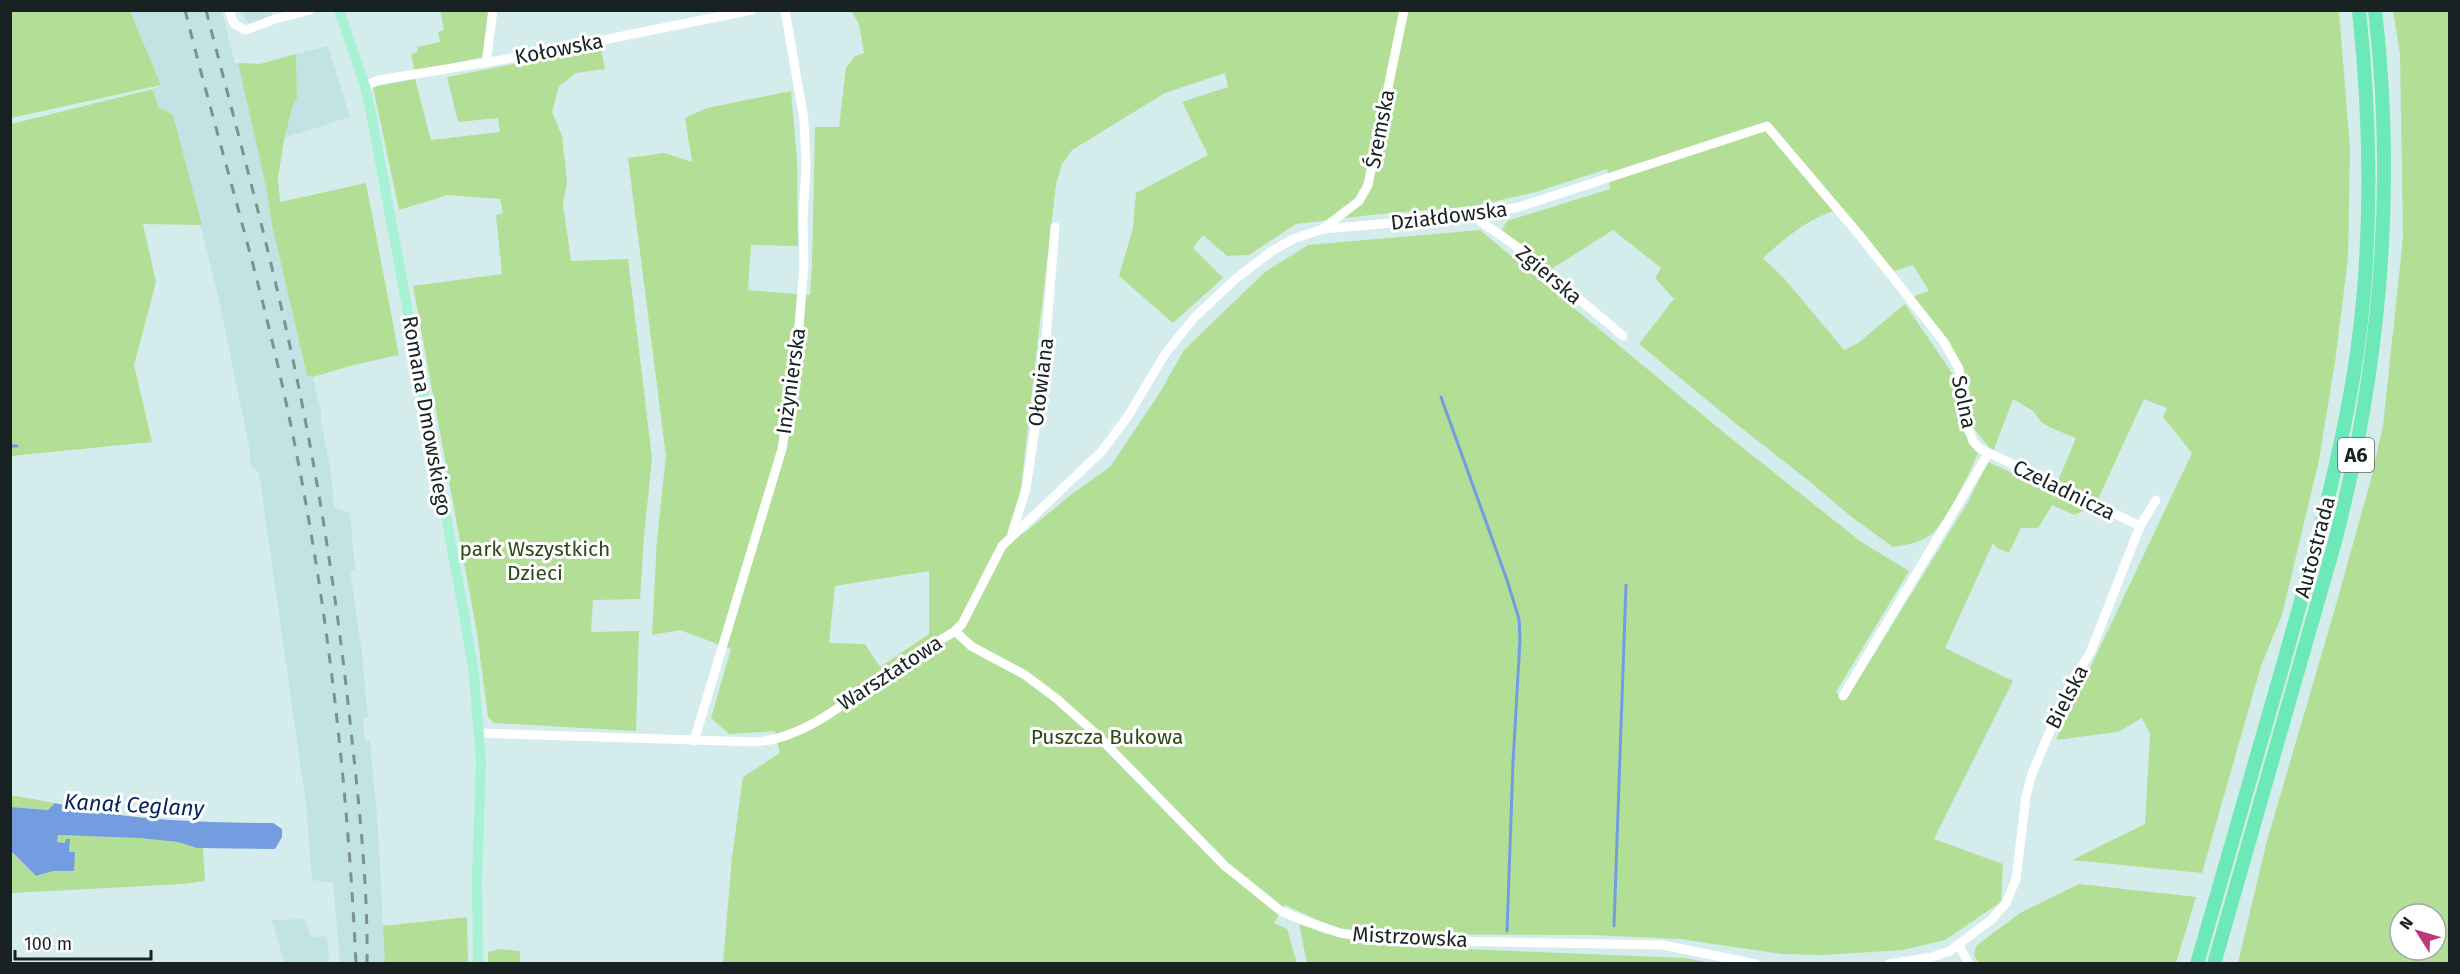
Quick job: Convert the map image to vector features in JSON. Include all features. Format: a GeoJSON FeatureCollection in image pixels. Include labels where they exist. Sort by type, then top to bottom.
{"type":"FeatureCollection","features":[{"type":"Feature","properties":{"kind":"highway","name":"Autostrada"},"geometry":{"type":"LineString","coordinates":[[2197,963],[2320,531],[2349,400],[2363,296],[2368,208],[2367,102],[2359,10]]}},
{"type":"Feature","properties":{"kind":"highway","name":"Autostrada"},"geometry":{"type":"LineString","coordinates":[[2214,963],[2334,545],[2354,465],[2366,401],[2378,310],[2385,204],[2384,113],[2375,10]]}},
{"type":"Feature","properties":{"kind":"main road","name":"Romana Dmowskiego"},"geometry":{"type":"LineString","coordinates":[[339,10],[365,86],[465,620],[482,761],[477,868],[478,963]]}},
{"type":"Feature","properties":{"kind":"street"},"geometry":{"type":"LineString","coordinates":[[229,10],[234,24],[246,30],[275,19],[310,10]]}},
{"type":"Feature","properties":{"kind":"street"},"geometry":{"type":"LineString","coordinates":[[486,63],[493,10]]}},
{"type":"Feature","properties":{"kind":"street","name":"Kołowska"},"geometry":{"type":"LineString","coordinates":[[365,86],[379,80],[486,63],[753,10]]}},
{"type":"Feature","properties":{"kind":"street","name":"Inżynierska"},"geometry":{"type":"LineString","coordinates":[[694,741],[782,449],[796,363],[804,266],[803,219],[806,166],[804,120],[785,10]]}},
{"type":"Feature","properties":{"kind":"street","name":"Śremska"},"geometry":{"type":"LineString","coordinates":[[1323,229],[1359,201],[1368,185],[1404,10]]}},
{"type":"Feature","properties":{"kind":"street","name":"Działdowska"},"geometry":{"type":"LineString","coordinates":[[1165,354],[1194,318],[1253,264],[1293,239],[1323,229],[1473,216],[1519,207],[1767,126]]}},
{"type":"Feature","properties":{"kind":"street","name":"Solna"},"geometry":{"type":"LineString","coordinates":[[1767,126],[1861,237],[1944,342],[1959,369],[1969,432],[1979,448],[1988,454],[1843,696]]}},
{"type":"Feature","properties":{"kind":"street","name":"Zgierska"},"geometry":{"type":"LineString","coordinates":[[1473,216],[1520,249],[1623,336]]}},
{"type":"Feature","properties":{"kind":"street","name":"Ołowiana"},"geometry":{"type":"LineString","coordinates":[[1011,535],[1026,489],[1035,428],[1044,363],[1055,227]]}},
{"type":"Feature","properties":{"kind":"street","name":"Warsztatowa"},"geometry":{"type":"LineString","coordinates":[[480,733],[755,742],[787,737],[811,724],[955,631],[969,612],[995,556],[1011,535],[1102,450],[1128,416],[1165,354]]}},
{"type":"Feature","properties":{"kind":"street","name":"Czeladnicza"},"geometry":{"type":"LineString","coordinates":[[1988,454],[2140,526]]}},
{"type":"Feature","properties":{"kind":"street","name":"Bielska"},"geometry":{"type":"LineString","coordinates":[[1959,945],[1992,919],[2007,903],[2016,879],[2029,780],[2066,693],[2091,651],[2140,526],[2156,500]]}},
{"type":"Feature","properties":{"kind":"street","name":"Mistrzowska"},"geometry":{"type":"LineString","coordinates":[[955,631],[972,646],[1025,675],[1085,723],[1225,866],[1281,911],[1315,925],[1359,937],[1405,941],[1663,945],[1756,963]]}},
{"type":"Feature","properties":{"kind":"street"},"geometry":{"type":"LineString","coordinates":[[1889,963],[1937,956],[1959,945],[1969,963]]}},
{"type":"Feature","properties":{"kind":"shaded area"},"geometry":{"type":"Polygon","coordinates":[[[130,11],[222,11],[235,63],[238,63],[266,187],[272,225],[307,374],[313,377],[321,411],[334,507],[350,513],[355,570],[350,571],[362,654],[368,718],[363,718],[365,740],[370,741],[378,829],[385,963],[340,963],[333,883],[312,880],[306,804],[259,473],[251,466],[249,446],[217,291],[173,115],[158,107],[153,89],[161,85],[130,11]]]}},
{"type":"Feature","properties":{"kind":"shaded area"},"geometry":{"type":"Polygon","coordinates":[[[242,11],[271,11],[275,22],[253,33],[242,11]]]}},
{"type":"Feature","properties":{"kind":"shaded area"},"geometry":{"type":"Polygon","coordinates":[[[328,46],[350,117],[284,138],[297,98],[296,54],[328,46]]]}},
{"type":"Feature","properties":{"kind":"shaded area"},"geometry":{"type":"Polygon","coordinates":[[[305,919],[311,938],[327,936],[329,963],[284,963],[272,920],[305,919]]]}},
{"type":"Feature","properties":{"kind":"green space"},"geometry":{"type":"Polygon","coordinates":[[[10,11],[130,11],[161,85],[11,118],[10,11]]]}},
{"type":"Feature","properties":{"kind":"green space"},"geometry":{"type":"Polygon","coordinates":[[[440,11],[488,11],[485,53],[483,57],[415,72],[411,54],[418,52],[417,47],[440,42],[438,32],[444,30],[440,11]]]}},
{"type":"Feature","properties":{"kind":"green space","name":"Puszcza Bukowa"},"geometry":{"type":"Polygon","coordinates":[[[851,11],[2339,11],[2350,148],[2348,258],[2335,362],[2319,460],[2282,615],[2261,666],[2202,873],[2072,860],[2145,824],[2150,734],[2142,718],[2118,732],[2056,740],[2192,453],[2163,417],[2167,408],[2144,399],[2098,499],[2058,481],[2076,438],[2041,422],[2033,411],[2013,399],[1993,452],[1970,424],[1972,407],[1966,376],[1912,297],[1929,291],[1913,265],[1894,271],[1843,209],[1810,221],[1763,258],[1783,277],[1844,350],[1858,343],[1905,304],[1956,379],[1961,405],[1959,427],[1979,451],[1957,497],[1935,530],[1921,540],[1893,547],[1853,518],[1639,344],[1674,299],[1655,278],[1661,268],[1613,230],[1550,270],[1502,230],[1507,221],[1610,189],[1607,169],[1536,192],[1474,206],[1296,224],[1249,255],[1227,256],[1203,235],[1193,248],[1223,278],[1173,323],[1119,276],[1133,228],[1136,193],[1208,155],[1182,102],[1228,87],[1225,73],[1165,93],[1072,150],[1062,164],[1056,184],[1021,487],[1015,517],[1023,534],[1110,467],[1159,394],[1184,350],[1265,272],[1308,245],[1480,230],[1728,436],[1860,541],[1909,571],[1836,692],[1846,700],[1968,502],[1988,462],[2080,504],[2083,511],[2074,515],[2052,505],[2038,528],[2021,528],[2009,553],[1997,548],[1993,543],[1945,648],[2013,681],[1934,839],[2003,864],[2001,902],[1945,940],[1903,950],[1823,955],[1782,954],[1680,939],[1592,935],[1388,934],[1393,946],[1685,958],[1717,964],[1307,963],[1299,924],[1329,935],[1320,921],[1285,905],[1274,923],[1287,929],[1297,963],[723,963],[732,857],[743,777],[780,753],[775,731],[729,734],[711,718],[731,649],[680,630],[652,635],[657,539],[666,456],[628,158],[664,153],[692,162],[685,118],[707,108],[791,91],[797,161],[798,246],[751,245],[748,290],[810,295],[815,127],[839,127],[846,68],[855,56],[864,53],[859,24],[851,11]],[[929,571],[835,586],[829,643],[865,644],[880,667],[929,634],[929,571]]]}},
{"type":"Feature","properties":{"kind":"green space"},"geometry":{"type":"Polygon","coordinates":[[[2393,11],[2449,11],[2449,963],[2238,963],[2266,844],[2334,612],[2370,483],[2383,426],[2403,237],[2400,54],[2393,11]]]}},
{"type":"Feature","properties":{"kind":"green space","name":"park Wszystkich Dzieci"},"geometry":{"type":"Polygon","coordinates":[[[601,47],[605,69],[576,73],[559,86],[552,112],[562,136],[567,181],[563,204],[571,261],[628,259],[652,458],[640,599],[593,600],[591,632],[639,631],[636,731],[494,723],[488,717],[477,633],[413,286],[502,274],[496,215],[503,213],[500,199],[448,195],[399,210],[373,87],[415,79],[431,140],[500,132],[498,118],[458,122],[447,77],[601,47]]]}},
{"type":"Feature","properties":{"kind":"green space"},"geometry":{"type":"Polygon","coordinates":[[[296,54],[297,98],[292,108],[284,140],[278,178],[280,202],[366,183],[399,355],[313,377],[307,375],[238,63],[260,64],[296,54]]]}},
{"type":"Feature","properties":{"kind":"green space"},"geometry":{"type":"Polygon","coordinates":[[[153,89],[158,107],[173,115],[202,225],[143,224],[156,282],[134,365],[152,442],[11,456],[11,124],[153,89]]]}},
{"type":"Feature","properties":{"kind":"green space"},"geometry":{"type":"Polygon","coordinates":[[[10,795],[55,803],[48,810],[11,807],[10,795]]]}},
{"type":"Feature","properties":{"kind":"green space"},"geometry":{"type":"Polygon","coordinates":[[[58,835],[139,838],[178,842],[203,848],[205,881],[11,893],[10,851],[36,876],[53,871],[74,852],[69,852],[66,843],[57,842],[58,835]]]}},
{"type":"Feature","properties":{"kind":"green space"},"geometry":{"type":"Polygon","coordinates":[[[2079,884],[2196,897],[2176,963],[1978,963],[1974,955],[1976,946],[2020,913],[2079,884]]]}},
{"type":"Feature","properties":{"kind":"green space"},"geometry":{"type":"Polygon","coordinates":[[[467,917],[468,963],[385,963],[383,926],[467,917]]]}},
{"type":"Feature","properties":{"kind":"green space"},"geometry":{"type":"Polygon","coordinates":[[[500,949],[520,951],[520,963],[488,963],[488,952],[500,949]]]}},
{"type":"Feature","properties":{"kind":"water"},"geometry":{"type":"Polygon","coordinates":[[[55,803],[135,817],[273,823],[282,829],[282,837],[275,849],[197,848],[178,842],[139,838],[58,835],[57,842],[65,843],[66,839],[70,839],[69,852],[75,852],[74,871],[53,871],[36,876],[11,851],[11,807],[48,810],[55,803]]]}},
{"type":"Feature","properties":{"kind":"waterway"},"geometry":{"type":"LineString","coordinates":[[1441,397],[1519,619],[1507,931]]}},
{"type":"Feature","properties":{"kind":"waterway"},"geometry":{"type":"LineString","coordinates":[[10,446],[17,446]]}},
{"type":"Feature","properties":{"kind":"waterway"},"geometry":{"type":"LineString","coordinates":[[1614,926],[1626,585]]}},
{"type":"Feature","properties":{"kind":"railway"},"geometry":{"type":"LineString","coordinates":[[185,10],[273,345],[311,535],[340,749],[356,964]]}},
{"type":"Feature","properties":{"kind":"railway"},"geometry":{"type":"LineString","coordinates":[[206,10],[283,316],[303,407],[320,502],[341,645],[358,796],[365,880],[367,964]]}},
{"type":"Feature","properties":{"kind":"water label","name":"Kanał Ceglany"},"geometry":{"type":"Point","coordinates":[134,805]}}]}
